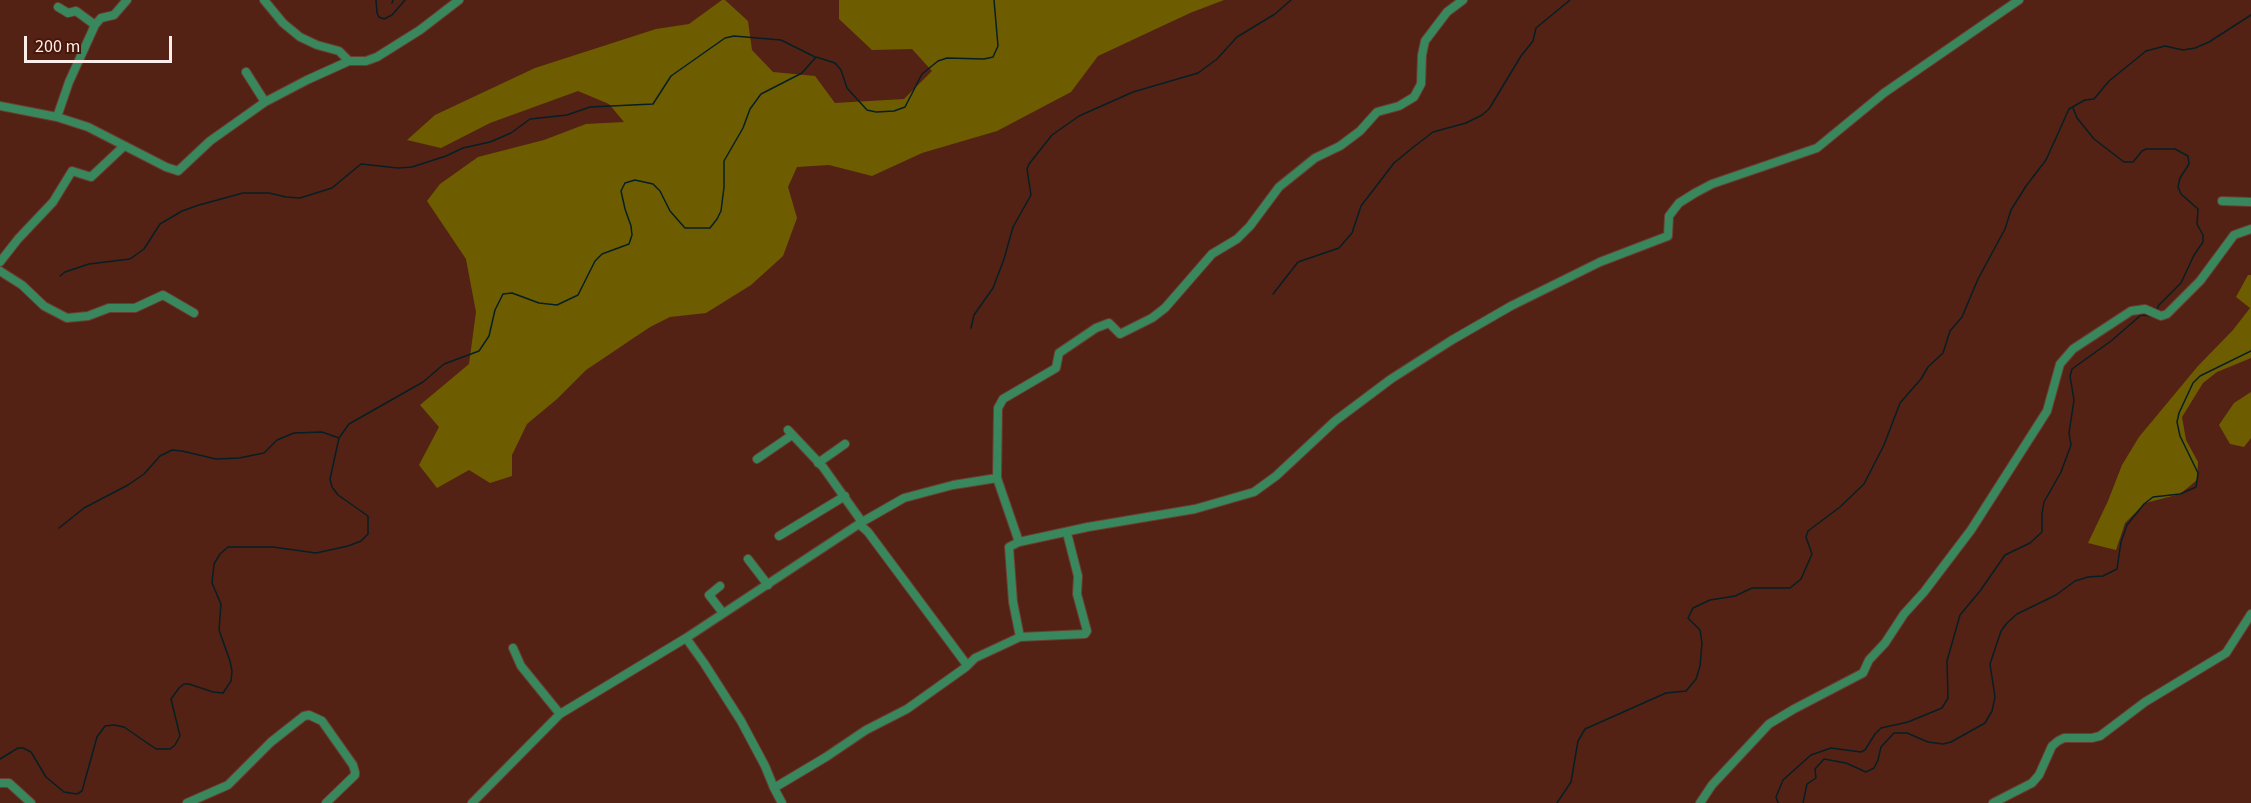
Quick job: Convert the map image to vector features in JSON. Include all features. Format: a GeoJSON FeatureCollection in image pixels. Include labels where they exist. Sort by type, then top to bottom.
{"type":"FeatureCollection","features":[{"type":"Feature","properties":{"kind":"street"},"geometry":{"type":"LineString","coordinates":[[57,117],[69,82],[95,25],[102,18],[114,15],[127,0]]}},
{"type":"Feature","properties":{"kind":"street"},"geometry":{"type":"LineString","coordinates":[[264,0],[283,23],[300,38],[339,51],[349,61]]}},
{"type":"Feature","properties":{"kind":"street"},"geometry":{"type":"LineString","coordinates":[[0,106],[57,117],[88,127],[178,171],[210,141],[265,102],[349,61],[366,61],[377,57],[420,30],[459,0]]}},
{"type":"Feature","properties":{"kind":"street"},"geometry":{"type":"LineString","coordinates":[[1019,542],[997,478],[998,408],[1003,399],[1056,368],[1059,353],[1096,328],[1109,323],[1120,334],[1152,318],[1166,308],[1212,254],[1237,238],[1250,226],[1279,188],[1315,158],[1340,146],[1360,131],[1375,114],[1399,106],[1414,97],[1421,84],[1425,41],[1447,12],[1463,0]]}},
{"type":"Feature","properties":{"kind":"street"},"geometry":{"type":"LineString","coordinates":[[1020,637],[1013,602],[1009,548],[1019,542],[1088,527],[1195,509],[1254,492],[1276,476],[1335,421],[1391,379],[1510,306],[1600,262],[1668,236],[1670,216],[1679,203],[1695,193],[1712,184],[1817,148],[1884,93],[2019,0]]}},
{"type":"Feature","properties":{"kind":"street"},"geometry":{"type":"LineString","coordinates":[[58,7],[68,13],[76,10],[95,25]]}},
{"type":"Feature","properties":{"kind":"street"},"geometry":{"type":"LineString","coordinates":[[246,72],[265,102]]}},
{"type":"Feature","properties":{"kind":"street"},"geometry":{"type":"LineString","coordinates":[[0,262],[18,239],[54,202],[72,171],[91,177],[124,146]]}},
{"type":"Feature","properties":{"kind":"street"},"geometry":{"type":"LineString","coordinates":[[2222,201],[2251,202]]}},
{"type":"Feature","properties":{"kind":"street"},"geometry":{"type":"LineString","coordinates":[[1700,803],[1712,785],[1769,724],[1863,673],[1869,660],[1885,643],[1904,614],[1971,530],[2047,411],[2060,364],[2073,349],[2131,311],[2145,309],[2154,315],[2167,314],[2200,281],[2234,234],[2251,229]]}},
{"type":"Feature","properties":{"kind":"street"},"geometry":{"type":"LineString","coordinates":[[0,271],[22,285],[44,306],[68,318],[87,316],[109,308],[135,308],[163,295],[194,313]]}},
{"type":"Feature","properties":{"kind":"street"},"geometry":{"type":"LineString","coordinates":[[757,459],[790,433],[845,496],[861,523],[967,665]]}},
{"type":"Feature","properties":{"kind":"street"},"geometry":{"type":"LineString","coordinates":[[818,463],[846,444]]}},
{"type":"Feature","properties":{"kind":"street"},"geometry":{"type":"LineString","coordinates":[[472,803],[561,714],[686,638],[861,523],[904,498],[927,490],[997,478]]}},
{"type":"Feature","properties":{"kind":"street"},"geometry":{"type":"LineString","coordinates":[[779,536],[845,496]]}},
{"type":"Feature","properties":{"kind":"street"},"geometry":{"type":"LineString","coordinates":[[774,788],[826,758],[866,730],[907,709],[981,654],[1020,637],[1080,636],[1087,633],[1077,594],[1078,576],[1067,533]]}},
{"type":"Feature","properties":{"kind":"street"},"geometry":{"type":"LineString","coordinates":[[748,559],[768,585]]}},
{"type":"Feature","properties":{"kind":"street"},"geometry":{"type":"LineString","coordinates":[[720,586],[709,595],[723,613]]}},
{"type":"Feature","properties":{"kind":"street"},"geometry":{"type":"LineString","coordinates":[[1993,803],[2032,783],[2058,741],[2064,738],[2100,736],[2145,702],[2226,653],[2251,614]]}},
{"type":"Feature","properties":{"kind":"street"},"geometry":{"type":"LineString","coordinates":[[686,638],[741,722],[782,803]]}},
{"type":"Feature","properties":{"kind":"street"},"geometry":{"type":"LineString","coordinates":[[513,648],[521,666],[561,714]]}},
{"type":"Feature","properties":{"kind":"street"},"geometry":{"type":"LineString","coordinates":[[187,803],[228,785],[271,742],[304,716],[309,715],[322,721],[355,770],[355,775],[326,803]]}},
{"type":"Feature","properties":{"kind":"street"},"geometry":{"type":"LineString","coordinates":[[0,783],[9,783],[31,803]]}},
{"type":"Feature","properties":{"kind":"shaded area"},"geometry":{"type":"Polygon","coordinates":[[[725,0],[748,21],[752,50],[773,72],[815,76],[835,103],[904,99],[932,71],[912,49],[872,50],[839,19],[839,0],[1224,0],[1190,13],[1098,56],[1071,92],[997,131],[922,153],[872,176],[829,165],[797,167],[788,187],[797,218],[783,256],[751,285],[706,313],[670,317],[650,327],[586,370],[557,399],[527,424],[512,455],[512,476],[490,483],[469,470],[437,488],[419,465],[439,427],[420,405],[469,364],[476,312],[466,259],[427,201],[440,184],[478,157],[544,140],[586,124],[624,122],[609,104],[578,91],[490,123],[441,148],[407,140],[435,115],[535,68],[656,29],[689,24],[725,0]]]}},
{"type":"Feature","properties":{"kind":"shaded area"},"geometry":{"type":"Polygon","coordinates":[[[2248,275],[2251,275],[2251,358],[2217,372],[2203,383],[2182,417],[2186,440],[2198,462],[2197,480],[2180,494],[2145,503],[2125,523],[2116,550],[2088,543],[2122,465],[2139,437],[2250,308],[2236,297],[2248,275]]]}},
{"type":"Feature","properties":{"kind":"shaded area"},"geometry":{"type":"Polygon","coordinates":[[[2251,392],[2251,438],[2244,447],[2230,444],[2219,425],[2234,403],[2251,392]]]}},
{"type":"Feature","properties":{"kind":"waterway"},"geometry":{"type":"LineString","coordinates":[[376,0],[377,13],[384,19],[392,15],[405,0]]}},
{"type":"Feature","properties":{"kind":"waterway"},"geometry":{"type":"LineString","coordinates":[[0,759],[18,748],[23,748],[31,752],[46,777],[64,792],[77,794],[82,791],[97,737],[105,726],[124,727],[156,749],[170,749],[180,736],[171,699],[179,688],[184,684],[189,684],[223,693],[231,681],[230,661],[219,630],[221,604],[212,583],[214,564],[220,554],[228,547],[273,547],[316,553],[348,546],[361,541],[368,534],[368,516],[338,495],[330,479],[339,438],[349,424],[423,382],[444,364],[479,351],[489,336],[495,310],[503,294],[512,293],[539,303],[557,305],[578,295],[595,261],[602,254],[629,244],[632,235],[631,226],[621,191],[625,183],[635,180],[653,184],[660,191],[670,211],[685,228],[710,228],[721,211],[724,161],[743,128],[750,109],[761,94],[802,73],[816,57],[835,63],[841,70],[847,88],[867,110],[894,111],[905,107],[922,74],[938,61],[947,58],[984,59],[993,57],[998,46],[994,0]]}},
{"type":"Feature","properties":{"kind":"waterway"},"geometry":{"type":"LineString","coordinates":[[971,328],[974,315],[993,288],[1013,227],[1031,195],[1027,169],[1029,164],[1052,135],[1079,116],[1133,92],[1198,73],[1217,59],[1237,37],[1275,14],[1291,0]]}},
{"type":"Feature","properties":{"kind":"waterway"},"geometry":{"type":"LineString","coordinates":[[1273,294],[1298,262],[1339,248],[1352,233],[1361,206],[1394,163],[1433,132],[1466,123],[1489,109],[1521,56],[1533,41],[1536,28],[1570,0]]}},
{"type":"Feature","properties":{"kind":"waterway"},"geometry":{"type":"LineString","coordinates":[[1557,803],[1571,782],[1578,741],[1585,729],[1666,693],[1686,691],[1696,679],[1700,666],[1702,643],[1700,630],[1688,618],[1693,608],[1710,600],[1735,596],[1752,588],[1790,588],[1801,579],[1812,554],[1806,537],[1808,531],[1840,507],[1864,484],[1884,445],[1900,403],[1921,379],[1928,367],[1943,353],[1950,331],[1962,317],[1978,279],[2005,229],[2011,210],[2046,160],[2069,109],[2085,100],[2094,99],[2109,81],[2146,51],[2165,46],[2183,50],[2195,48],[2209,42],[2251,15]]}},
{"type":"Feature","properties":{"kind":"waterway"},"geometry":{"type":"LineString","coordinates":[[60,276],[89,264],[130,259],[144,249],[160,224],[182,211],[199,205],[243,193],[269,193],[300,198],[332,188],[361,164],[398,168],[412,167],[463,148],[490,142],[511,133],[530,119],[567,115],[590,107],[653,104],[671,76],[725,38],[734,36],[781,40],[815,57]]}},
{"type":"Feature","properties":{"kind":"waterway"},"geometry":{"type":"LineString","coordinates":[[2073,108],[2077,118],[2094,139],[2124,162],[2133,162],[2146,149],[2175,149],[2188,156],[2189,164],[2180,178],[2178,187],[2181,194],[2198,209],[2197,224],[2203,235],[2203,242],[2181,283],[2159,305],[2156,312]]}},
{"type":"Feature","properties":{"kind":"waterway"},"geometry":{"type":"LineString","coordinates":[[1778,803],[1776,797],[1783,780],[1811,755],[1831,748],[1861,752],[1881,728],[1908,722],[1942,708],[1948,698],[1947,661],[1960,615],[2005,555],[2030,543],[2042,532],[2044,502],[2061,472],[2071,445],[2069,433],[2074,400],[2070,376],[2072,369],[2111,341],[2141,315],[2153,316]]}},
{"type":"Feature","properties":{"kind":"waterway"},"geometry":{"type":"LineString","coordinates":[[1803,803],[1807,784],[1816,778],[1815,769],[1824,759],[1846,763],[1866,772],[1874,768],[1881,747],[1894,733],[1907,733],[1928,742],[1943,744],[1985,723],[1992,711],[1995,697],[1990,664],[2001,631],[2017,614],[2056,595],[2075,581],[2103,576],[2117,569],[2121,542],[2127,525],[2144,504],[2153,497],[2180,494],[2196,487],[2198,473],[2180,436],[2177,422],[2179,413],[2193,383],[2200,376],[2251,351]]}},
{"type":"Feature","properties":{"kind":"waterway"},"geometry":{"type":"LineString","coordinates":[[59,528],[84,508],[144,474],[160,456],[172,450],[216,459],[239,458],[264,453],[277,440],[294,433],[322,432],[339,438]]}}]}
